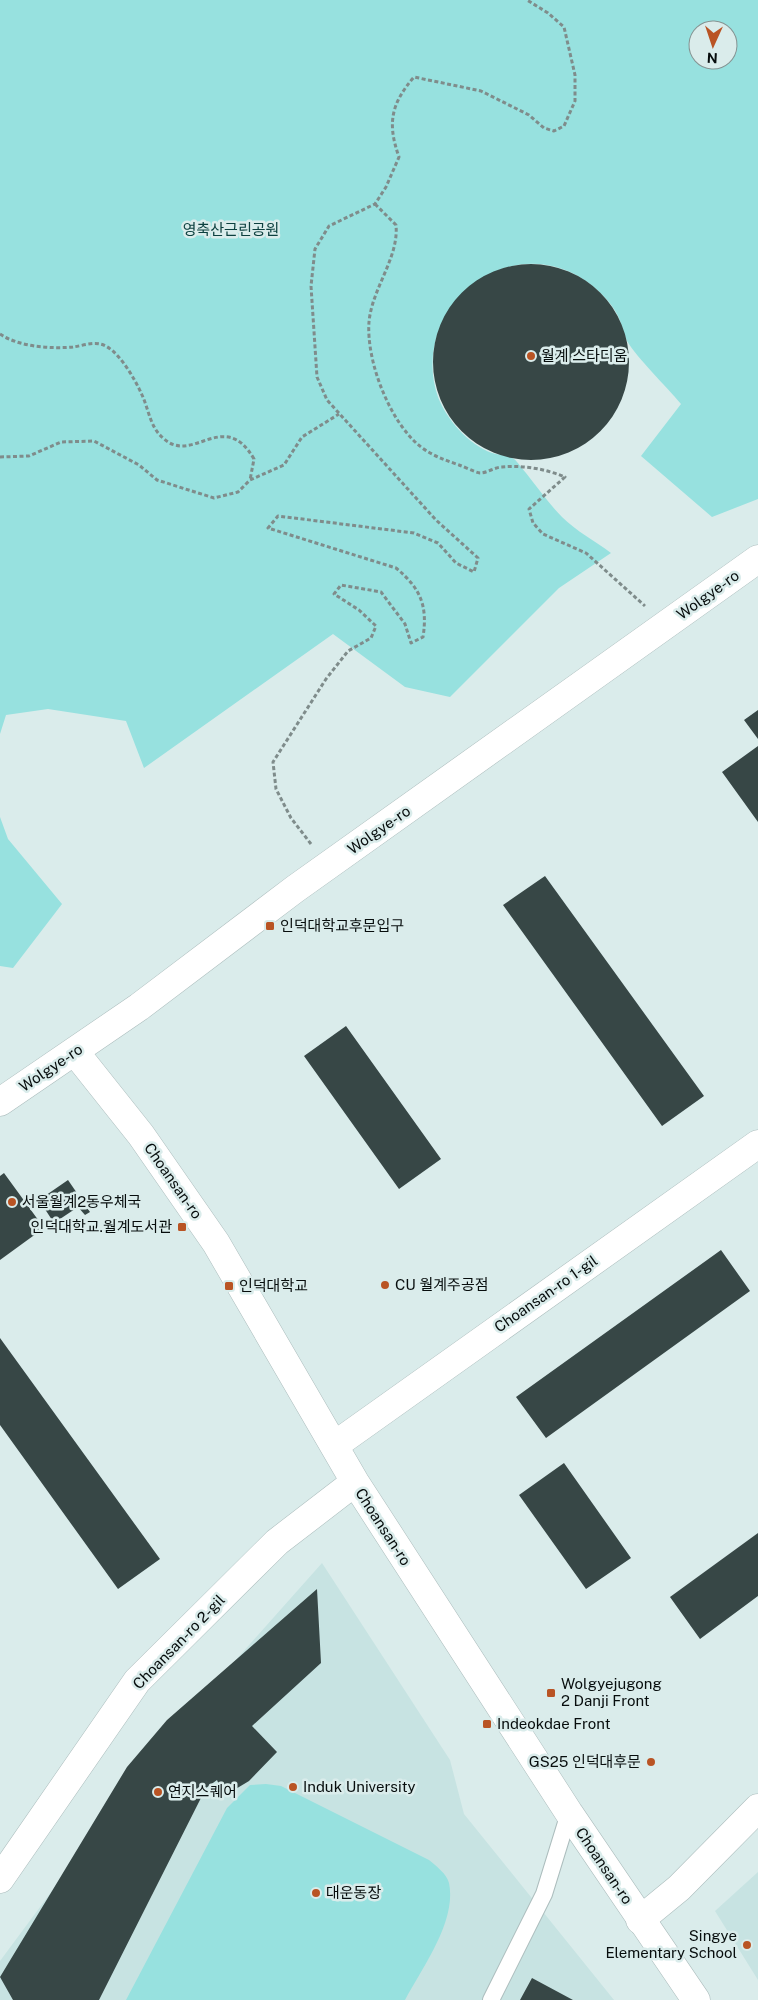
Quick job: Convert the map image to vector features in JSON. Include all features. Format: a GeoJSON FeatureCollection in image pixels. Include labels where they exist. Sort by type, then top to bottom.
{"type":"FeatureCollection","features":[{"type":"Feature","properties":{"kind":"street","name":"Wolgye-ro"},"geometry":{"type":"LineString","coordinates":[[0,1102],[139,1007],[295,889],[758,559]]}},
{"type":"Feature","properties":{"kind":"street","name":"Choansan-ro"},"geometry":{"type":"LineString","coordinates":[[75,1052],[141,1135],[216,1243],[355,1482],[569,1813],[696,2000]]}},
{"type":"Feature","properties":{"kind":"street","name":"Choansan-ro 1-gil"},"geometry":{"type":"LineString","coordinates":[[335,1445],[758,1144]]}},
{"type":"Feature","properties":{"kind":"street","name":"Choansan-ro 2-gil"},"geometry":{"type":"LineString","coordinates":[[0,1879],[137,1681],[277,1542],[355,1482]]}},
{"type":"Feature","properties":{"kind":"street"},"geometry":{"type":"LineString","coordinates":[[640,1920],[680,1888],[758,1808]]}},
{"type":"Feature","properties":{"kind":"lane"},"geometry":{"type":"LineString","coordinates":[[491,2000],[544,1894],[569,1813]]}},
{"type":"Feature","properties":{"kind":"path"},"geometry":{"type":"LineString","coordinates":[[314,849],[291,818],[276,789],[273,762],[326,679],[348,651],[371,638],[376,626],[359,610],[334,594],[342,584],[381,592],[405,624],[411,642],[423,637],[426,620],[421,598],[411,580],[396,568],[268,528],[278,516],[378,527],[414,533],[438,542],[456,563],[474,572],[478,558],[436,520],[327,400],[317,377],[311,286],[315,249],[329,226],[374,204],[386,187],[399,157],[392,138],[393,112],[400,94],[414,77],[481,91],[529,115],[544,128],[554,131],[564,126],[575,102],[575,75],[564,27],[548,13],[528,0]]}},
{"type":"Feature","properties":{"kind":"path"},"geometry":{"type":"LineString","coordinates":[[374,204],[396,224],[397,238],[372,303],[369,324],[370,346],[382,393],[406,433],[420,446],[436,456],[480,473],[501,467],[529,468],[551,471],[565,477],[529,509],[533,523],[543,534],[586,553],[648,609]]}},
{"type":"Feature","properties":{"kind":"path"},"geometry":{"type":"LineString","coordinates":[[0,334],[8,340],[38,346],[71,347],[100,343],[117,353],[142,394],[155,431],[170,445],[182,448],[213,437],[226,435],[248,448],[254,459],[250,480]]}},
{"type":"Feature","properties":{"kind":"path"},"geometry":{"type":"LineString","coordinates":[[0,457],[30,456],[61,442],[94,441],[139,465],[157,480],[214,498],[238,492],[250,480],[284,465],[302,437],[339,414]]}},
{"type":"Feature","properties":{"kind":"shaded area","name":"Induk University"},"geometry":{"type":"Polygon","coordinates":[[[322,1563],[450,1760],[464,1814],[614,2000],[0,2000],[0,1961],[161,1744],[322,1563]]]}},
{"type":"Feature","properties":{"kind":"shaded area","name":"Singye Elementary School"},"geometry":{"type":"Polygon","coordinates":[[[758,1872],[758,1980],[715,1911],[758,1872]]]}},
{"type":"Feature","properties":{"kind":"green space","name":"영축산근린공원"},"geometry":{"type":"Polygon","coordinates":[[[0,0],[758,0],[758,499],[712,517],[641,456],[681,404],[632,348],[627,341],[615,310],[596,288],[578,276],[548,265],[519,265],[492,273],[468,289],[449,311],[437,337],[432,366],[438,397],[447,414],[459,430],[483,449],[514,459],[567,522],[611,553],[559,588],[450,697],[405,687],[333,634],[144,768],[126,721],[48,709],[6,715],[0,734],[0,0]]]}},
{"type":"Feature","properties":{"kind":"green space"},"geometry":{"type":"Polygon","coordinates":[[[0,817],[8,839],[62,904],[13,968],[0,966],[0,817]]]}},
{"type":"Feature","properties":{"kind":"green space","name":"대운동장"},"geometry":{"type":"Polygon","coordinates":[[[266,1784],[281,1786],[429,1860],[446,1876],[449,1883],[450,1898],[448,1913],[429,1959],[405,2000],[126,2000],[227,1808],[250,1785],[266,1784]]]}},
{"type":"Feature","properties":{"kind":"building","name":"월계 스타디움"},"geometry":{"type":"Polygon","coordinates":[[[531,264],[559,268],[577,276],[593,286],[607,300],[625,334],[629,362],[625,390],[617,408],[607,424],[593,438],[559,456],[531,460],[503,456],[485,448],[469,438],[455,424],[437,390],[433,362],[437,334],[445,316],[455,300],[469,286],[503,268],[531,264]]]}},
{"type":"Feature","properties":{"kind":"building"},"geometry":{"type":"Polygon","coordinates":[[[758,710],[758,739],[744,720],[758,710]]]}},
{"type":"Feature","properties":{"kind":"building"},"geometry":{"type":"Polygon","coordinates":[[[758,746],[758,822],[722,772],[758,746]]]}},
{"type":"Feature","properties":{"kind":"building"},"geometry":{"type":"Polygon","coordinates":[[[545,876],[704,1096],[662,1126],[503,905],[545,876]]]}},
{"type":"Feature","properties":{"kind":"building"},"geometry":{"type":"Polygon","coordinates":[[[346,1026],[441,1159],[399,1189],[304,1056],[346,1026]]]}},
{"type":"Feature","properties":{"kind":"building","name":"서울월계2동우체국"},"geometry":{"type":"Polygon","coordinates":[[[4,1173],[44,1228],[0,1260],[0,1176],[4,1173]]]}},
{"type":"Feature","properties":{"kind":"building"},"geometry":{"type":"Polygon","coordinates":[[[68,1180],[90,1212],[85,1215],[78,1207],[54,1223],[39,1200],[68,1180]]]}},
{"type":"Feature","properties":{"kind":"building"},"geometry":{"type":"Polygon","coordinates":[[[721,1250],[750,1291],[546,1438],[516,1397],[721,1250]]]}},
{"type":"Feature","properties":{"kind":"building"},"geometry":{"type":"Polygon","coordinates":[[[0,1338],[160,1559],[118,1589],[0,1425],[0,1338]]]}},
{"type":"Feature","properties":{"kind":"building"},"geometry":{"type":"Polygon","coordinates":[[[564,1463],[631,1558],[586,1589],[519,1495],[564,1463]]]}},
{"type":"Feature","properties":{"kind":"building"},"geometry":{"type":"Polygon","coordinates":[[[758,1533],[758,1596],[700,1639],[670,1597],[758,1533]]]}},
{"type":"Feature","properties":{"kind":"building","name":"연지스퀘어"},"geometry":{"type":"Polygon","coordinates":[[[317,1589],[321,1663],[252,1726],[277,1752],[249,1781],[224,1796],[217,1780],[206,1788],[99,2000],[13,2000],[0,1977],[127,1767],[167,1720],[317,1589]]]}},
{"type":"Feature","properties":{"kind":"building"},"geometry":{"type":"Polygon","coordinates":[[[532,1978],[573,2000],[520,2000],[532,1978]]]}},
{"type":"Feature","properties":{"kind":"place","name":"월계 스타디움"},"geometry":{"type":"Point","coordinates":[531,356]}},
{"type":"Feature","properties":{"kind":"place","name":"인덕대학교후문입구"},"geometry":{"type":"Point","coordinates":[270,926]}},
{"type":"Feature","properties":{"kind":"place","name":"서울월계2동우체국"},"geometry":{"type":"Point","coordinates":[12,1202]}},
{"type":"Feature","properties":{"kind":"place","name":"인덕대학교.월계도서관"},"geometry":{"type":"Point","coordinates":[182,1227]}},
{"type":"Feature","properties":{"kind":"place","name":"CU 월계주공점"},"geometry":{"type":"Point","coordinates":[385,1285]}},
{"type":"Feature","properties":{"kind":"place","name":"인덕대학교"},"geometry":{"type":"Point","coordinates":[229,1286]}},
{"type":"Feature","properties":{"kind":"place","name":"Wolgyejugong 2 Danji Front"},"geometry":{"type":"Point","coordinates":[551,1693]}},
{"type":"Feature","properties":{"kind":"place","name":"Indeokdae Front"},"geometry":{"type":"Point","coordinates":[487,1724]}},
{"type":"Feature","properties":{"kind":"place","name":"GS25 인덕대후문"},"geometry":{"type":"Point","coordinates":[651,1762]}},
{"type":"Feature","properties":{"kind":"place","name":"Induk University"},"geometry":{"type":"Point","coordinates":[293,1787]}},
{"type":"Feature","properties":{"kind":"place","name":"연지스퀘어"},"geometry":{"type":"Point","coordinates":[158,1792]}},
{"type":"Feature","properties":{"kind":"place","name":"대운동장"},"geometry":{"type":"Point","coordinates":[316,1893]}},
{"type":"Feature","properties":{"kind":"place","name":"Singye Elementary School"},"geometry":{"type":"Point","coordinates":[747,1945]}}]}
